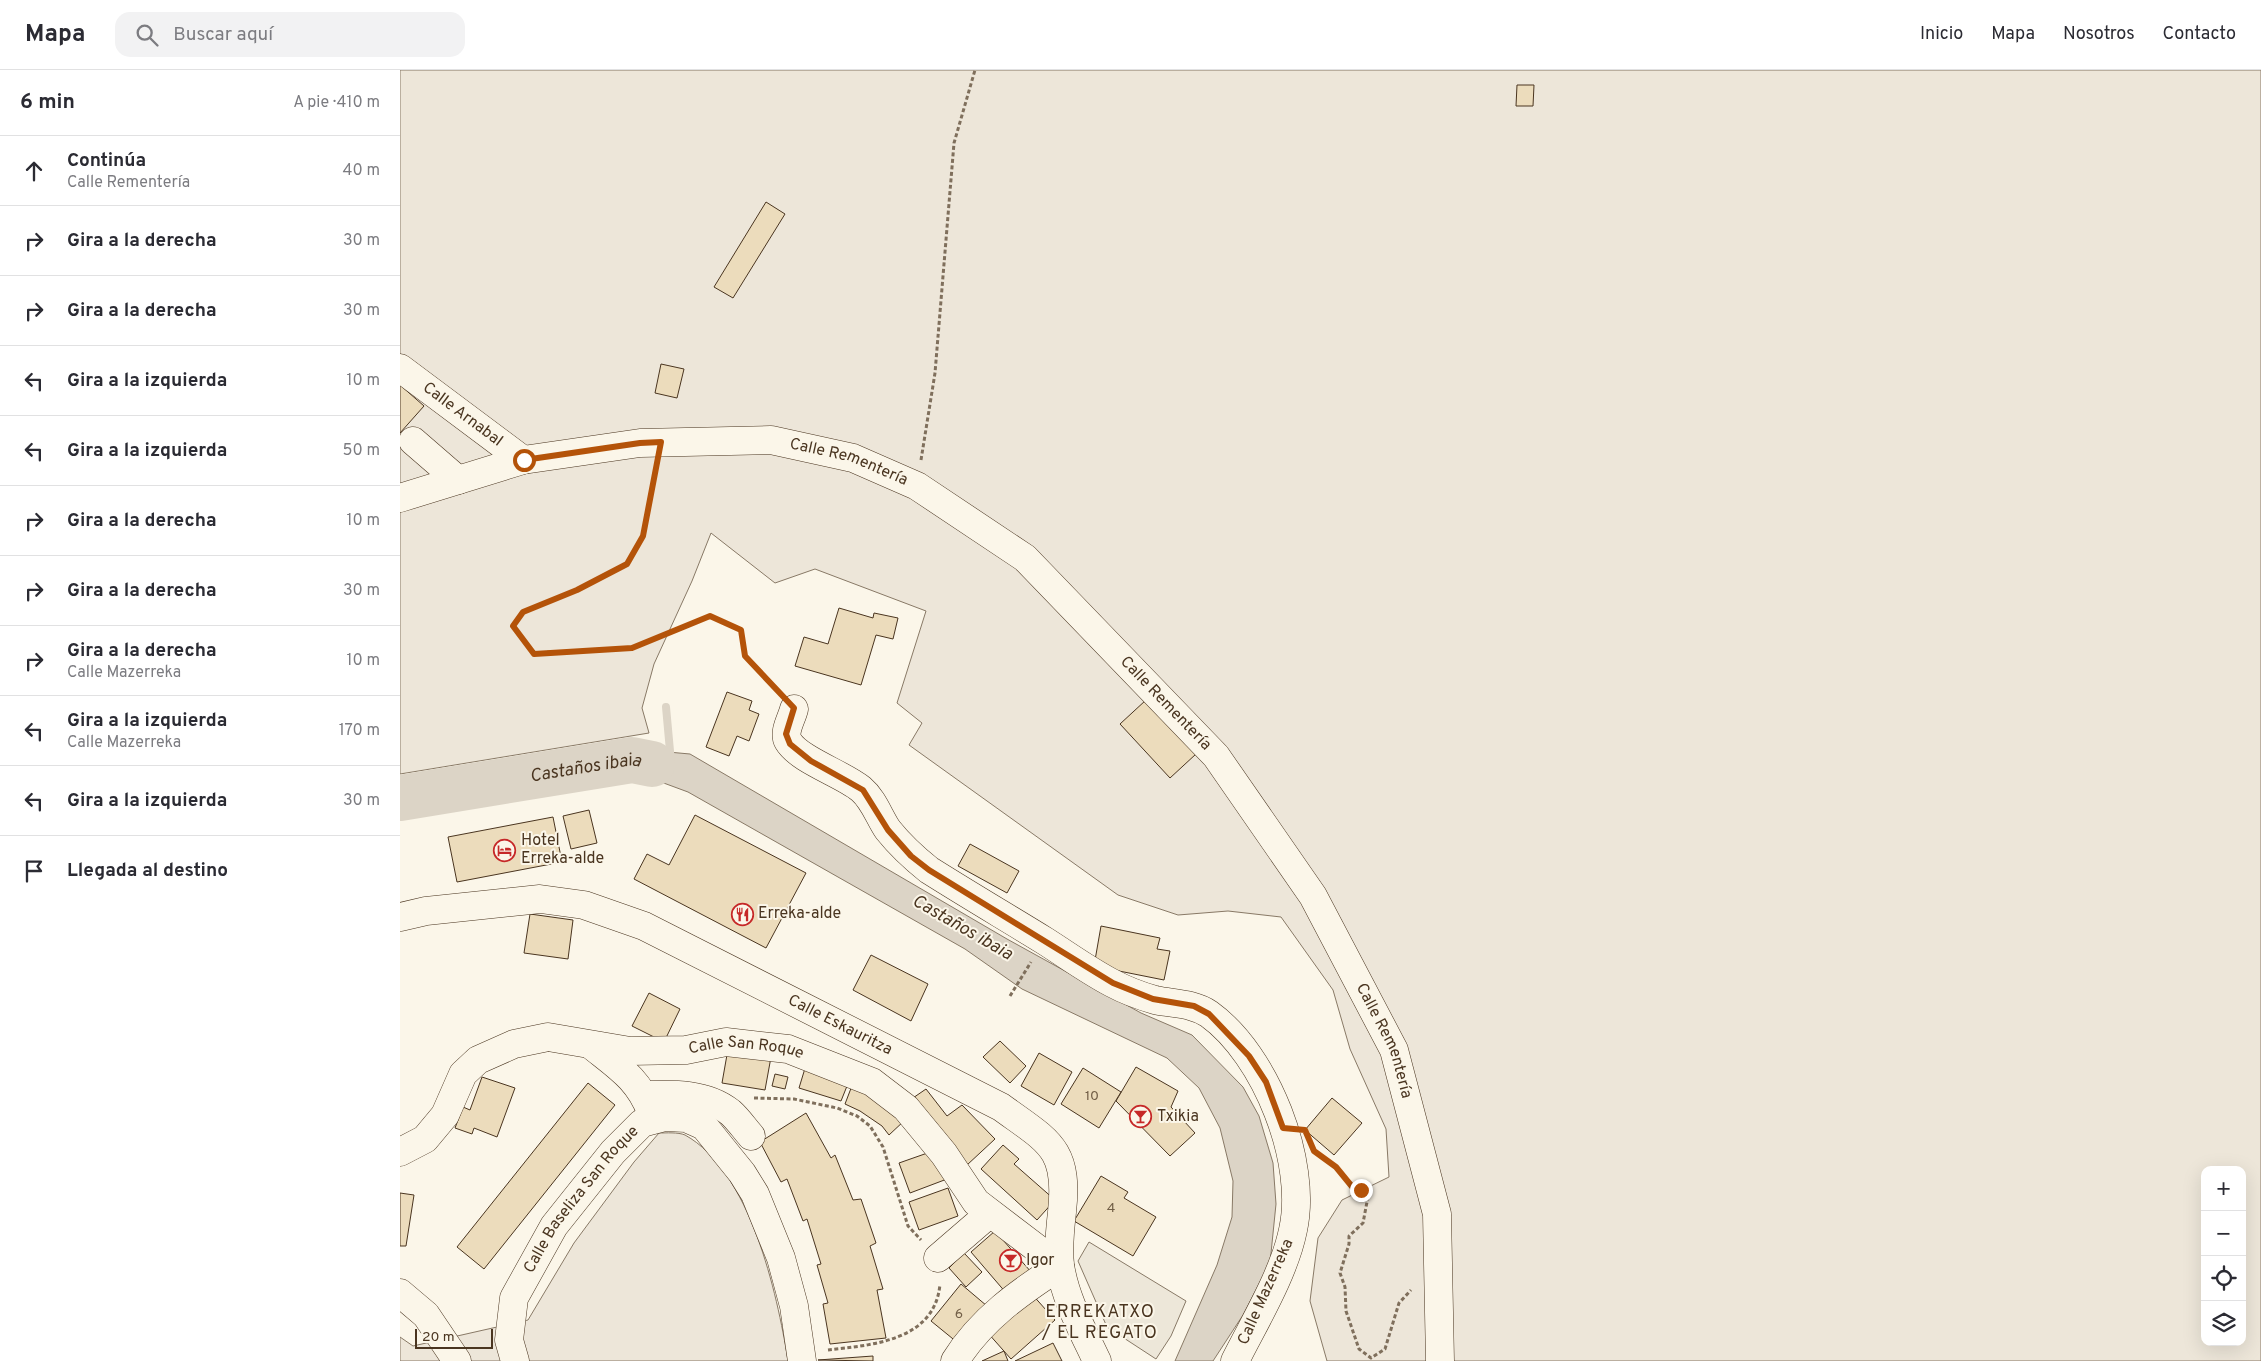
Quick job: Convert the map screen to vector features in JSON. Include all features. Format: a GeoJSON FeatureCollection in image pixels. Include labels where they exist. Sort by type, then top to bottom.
{"type":"FeatureCollection","features":[{"type":"Feature","properties":{"kind":"street","name":"Calle Arnabal"},"geometry":{"type":"LineString","coordinates":[[400,368],[524,460]]}},
{"type":"Feature","properties":{"kind":"street","name":"Calle Rementería"},"geometry":{"type":"LineString","coordinates":[[400,498],[524,460],[640,443],[771,440],[854,458],[917,486],[1025,558],[1216,756],[1314,896],[1394,1050],[1438,1214],[1440,1361]]}},
{"type":"Feature","properties":{"kind":"street"},"geometry":{"type":"LineString","coordinates":[[413,441],[458,480]]}},
{"type":"Feature","properties":{"kind":"street","name":"Calle Mazerreka"},"geometry":{"type":"LineString","coordinates":[[794,708],[786,734],[790,744],[811,761],[863,790],[888,830],[911,856],[929,870],[1113,983],[1153,999],[1194,1006],[1209,1014],[1249,1056],[1266,1082],[1277,1109],[1293,1165],[1297,1196],[1293,1231],[1277,1275],[1235,1361]]}},
{"type":"Feature","properties":{"kind":"street","name":"Calle Eskauritza"},"geometry":{"type":"LineString","coordinates":[[400,917],[426,911],[540,899],[584,905],[644,926],[1001,1107],[1051,1146],[1059,1159],[1065,1184],[1060,1266],[1074,1312],[1097,1361]]}},
{"type":"Feature","properties":{"kind":"street","name":"Calle San Roque"},"geometry":{"type":"LineString","coordinates":[[400,1152],[425,1139],[445,1115],[463,1074],[478,1060],[514,1044],[548,1037],[630,1051],[686,1050],[726,1042],[788,1049],[872,1082],[906,1108],[944,1154],[976,1202],[989,1214],[1060,1266]]}},
{"type":"Feature","properties":{"kind":"street"},"geometry":{"type":"LineString","coordinates":[[590,1044],[634,1080],[649,1107],[682,1094],[708,1100],[730,1112],[751,1136]]}},
{"type":"Feature","properties":{"kind":"street","name":"Calle Baseliza San Roque"},"geometry":{"type":"LineString","coordinates":[[515,1361],[509,1340],[514,1298],[554,1226],[613,1152],[642,1123],[649,1107],[665,1116],[686,1118],[704,1126],[742,1173],[766,1218],[781,1258],[794,1306],[801,1357]]}},
{"type":"Feature","properties":{"kind":"street"},"geometry":{"type":"LineString","coordinates":[[938,1258],[989,1214]]}},
{"type":"Feature","properties":{"kind":"street"},"geometry":{"type":"LineString","coordinates":[[955,1361],[969,1339],[996,1312],[1029,1286],[1060,1266]]}},
{"type":"Feature","properties":{"kind":"street"},"geometry":{"type":"LineString","coordinates":[[400,1293],[426,1315],[457,1361]]}},
{"type":"Feature","properties":{"kind":"path"},"geometry":{"type":"LineString","coordinates":[[917,486],[935,373],[954,143],[975,70]]}},
{"type":"Feature","properties":{"kind":"path"},"geometry":{"type":"LineString","coordinates":[[661,442],[643,536],[627,564],[577,590],[523,612],[513,626],[534,654],[632,648],[710,616],[741,630],[745,656],[794,708]]}},
{"type":"Feature","properties":{"kind":"path"},"geometry":{"type":"LineString","coordinates":[[1010,996],[1035,956]]}},
{"type":"Feature","properties":{"kind":"path"},"geometry":{"type":"LineString","coordinates":[[752,1098],[794,1100],[837,1108],[858,1116],[870,1126],[883,1147],[908,1226],[938,1258],[939,1297],[930,1314],[911,1331],[891,1341],[870,1346],[801,1357]]}},
{"type":"Feature","properties":{"kind":"path"},"geometry":{"type":"LineString","coordinates":[[1314,1151],[1336,1167],[1354,1189],[1361,1190],[1370,1186],[1363,1223],[1349,1236],[1349,1244],[1340,1272],[1352,1330],[1359,1349],[1371,1358],[1385,1349],[1399,1303],[1414,1285]]}},
{"type":"Feature","properties":{"kind":"shaded area"},"geometry":{"type":"Polygon","coordinates":[[[400,70],[2261,70],[2261,1361],[1327,1361],[1310,1301],[1318,1238],[1342,1200],[1389,1177],[1386,1129],[1350,1049],[1333,990],[1281,917],[1228,911],[1178,915],[1118,895],[909,745],[922,723],[897,703],[926,611],[815,569],[775,583],[711,533],[692,581],[654,664],[642,708],[649,733],[400,774],[400,70]]]}},
{"type":"Feature","properties":{"kind":"shaded area"},"geometry":{"type":"Polygon","coordinates":[[[659,1133],[685,1135],[708,1152],[727,1176],[743,1204],[757,1236],[768,1269],[788,1361],[400,1361],[400,1337],[413,1346],[528,1320],[574,1243],[634,1162],[659,1133]]]}},
{"type":"Feature","properties":{"kind":"shaded area"},"geometry":{"type":"Polygon","coordinates":[[[1089,1242],[1186,1301],[1171,1336],[1156,1359],[1107,1327],[1078,1261],[1089,1242]]]}},
{"type":"Feature","properties":{"kind":"water"},"geometry":{"type":"Polygon","coordinates":[[[657,751],[690,754],[1007,939],[1141,1013],[1192,1035],[1243,1087],[1259,1116],[1273,1163],[1276,1204],[1270,1263],[1243,1315],[1213,1361],[1175,1361],[1217,1265],[1232,1217],[1233,1181],[1220,1128],[1199,1088],[1167,1058],[1022,989],[965,949],[688,792],[642,775],[588,767],[629,752],[657,751]]]}},
{"type":"Feature","properties":{"kind":"building"},"geometry":{"type":"Polygon","coordinates":[[[1517,85],[1534,85],[1533,106],[1516,106],[1517,85]]]}},
{"type":"Feature","properties":{"kind":"building"},"geometry":{"type":"Polygon","coordinates":[[[766,202],[785,214],[733,298],[714,287],[766,202]]]}},
{"type":"Feature","properties":{"kind":"building"},"geometry":{"type":"Polygon","coordinates":[[[661,364],[684,369],[677,398],[655,393],[661,364]]]}},
{"type":"Feature","properties":{"kind":"building"},"geometry":{"type":"Polygon","coordinates":[[[400,385],[424,406],[400,433],[400,385]]]}},
{"type":"Feature","properties":{"kind":"building"},"geometry":{"type":"Polygon","coordinates":[[[839,608],[873,618],[874,613],[898,618],[893,639],[876,635],[861,685],[795,666],[804,637],[828,644],[839,608]]]}},
{"type":"Feature","properties":{"kind":"building"},"geometry":{"type":"Polygon","coordinates":[[[727,692],[752,701],[749,710],[759,714],[749,741],[737,736],[729,756],[706,747],[727,692]]]}},
{"type":"Feature","properties":{"kind":"building"},"geometry":{"type":"Polygon","coordinates":[[[1146,700],[1196,754],[1170,778],[1120,724],[1146,700]]]}},
{"type":"Feature","properties":{"kind":"building"},"geometry":{"type":"Polygon","coordinates":[[[589,810],[597,843],[571,849],[563,816],[589,810]]]}},
{"type":"Feature","properties":{"kind":"building","name":"Erreka-alde"},"geometry":{"type":"Polygon","coordinates":[[[695,815],[806,873],[766,948],[634,879],[647,854],[669,865],[695,815]]]}},
{"type":"Feature","properties":{"kind":"building","name":"Hotel Erreka-alde"},"geometry":{"type":"Polygon","coordinates":[[[553,817],[562,862],[457,882],[448,837],[553,817]]]}},
{"type":"Feature","properties":{"kind":"building"},"geometry":{"type":"Polygon","coordinates":[[[970,844],[1019,871],[1007,893],[958,866],[970,844]]]}},
{"type":"Feature","properties":{"kind":"building"},"geometry":{"type":"Polygon","coordinates":[[[530,914],[573,920],[568,959],[524,953],[530,914]]]}},
{"type":"Feature","properties":{"kind":"building"},"geometry":{"type":"Polygon","coordinates":[[[1101,926],[1160,938],[1157,949],[1170,951],[1164,980],[1094,966],[1101,926]]]}},
{"type":"Feature","properties":{"kind":"building"},"geometry":{"type":"Polygon","coordinates":[[[871,955],[928,984],[911,1021],[853,990],[871,955]]]}},
{"type":"Feature","properties":{"kind":"building"},"geometry":{"type":"Polygon","coordinates":[[[649,993],[680,1009],[664,1042],[632,1026],[649,993]]]}},
{"type":"Feature","properties":{"kind":"building"},"geometry":{"type":"Polygon","coordinates":[[[1000,1041],[1026,1066],[1010,1083],[983,1057],[1000,1041]]]}},
{"type":"Feature","properties":{"kind":"building"},"geometry":{"type":"Polygon","coordinates":[[[728,1049],[771,1057],[765,1090],[722,1083],[728,1049]]]}},
{"type":"Feature","properties":{"kind":"building"},"geometry":{"type":"Polygon","coordinates":[[[1039,1053],[1072,1072],[1054,1105],[1021,1086],[1039,1053]]]}},
{"type":"Feature","properties":{"kind":"building"},"geometry":{"type":"Polygon","coordinates":[[[806,1065],[849,1081],[841,1101],[799,1088],[806,1065]]]}},
{"type":"Feature","properties":{"kind":"building"},"geometry":{"type":"Polygon","coordinates":[[[1136,1067],[1178,1091],[1171,1107],[1195,1133],[1170,1156],[1116,1101],[1136,1067]]]}},
{"type":"Feature","properties":{"kind":"building"},"geometry":{"type":"Polygon","coordinates":[[[1083,1068],[1121,1092],[1099,1128],[1061,1104],[1083,1068]]]}},
{"type":"Feature","properties":{"kind":"building"},"geometry":{"type":"Polygon","coordinates":[[[775,1074],[788,1077],[785,1089],[772,1086],[775,1074]]]}},
{"type":"Feature","properties":{"kind":"building"},"geometry":{"type":"Polygon","coordinates":[[[482,1077],[515,1088],[497,1137],[474,1128],[472,1134],[455,1128],[463,1107],[470,1110],[482,1077]]]}},
{"type":"Feature","properties":{"kind":"building"},"geometry":{"type":"Polygon","coordinates":[[[588,1083],[615,1105],[484,1269],[457,1247],[588,1083]]]}},
{"type":"Feature","properties":{"kind":"building"},"geometry":{"type":"Polygon","coordinates":[[[853,1083],[905,1120],[889,1135],[882,1126],[860,1111],[845,1104],[853,1083]]]}},
{"type":"Feature","properties":{"kind":"building"},"geometry":{"type":"Polygon","coordinates":[[[926,1089],[947,1116],[962,1105],[995,1139],[967,1165],[910,1100],[926,1089]]]}},
{"type":"Feature","properties":{"kind":"building"},"geometry":{"type":"Polygon","coordinates":[[[1332,1098],[1362,1123],[1334,1155],[1305,1130],[1332,1098]]]}},
{"type":"Feature","properties":{"kind":"building"},"geometry":{"type":"Polygon","coordinates":[[[806,1113],[831,1158],[835,1155],[853,1200],[861,1199],[876,1243],[870,1246],[883,1289],[877,1290],[886,1338],[830,1344],[823,1304],[828,1303],[817,1265],[821,1264],[807,1219],[803,1221],[787,1179],[781,1182],[760,1142],[806,1113]]]}},
{"type":"Feature","properties":{"kind":"building"},"geometry":{"type":"Polygon","coordinates":[[[1003,1145],[1019,1159],[1014,1164],[1055,1200],[1037,1220],[981,1169],[1003,1145]]]}},
{"type":"Feature","properties":{"kind":"building"},"geometry":{"type":"Polygon","coordinates":[[[936,1150],[947,1179],[910,1193],[899,1163],[936,1150]]]}},
{"type":"Feature","properties":{"kind":"building"},"geometry":{"type":"Polygon","coordinates":[[[1101,1176],[1128,1192],[1124,1198],[1156,1217],[1133,1256],[1074,1221],[1101,1176]]]}},
{"type":"Feature","properties":{"kind":"building"},"geometry":{"type":"Polygon","coordinates":[[[948,1188],[958,1216],[919,1230],[909,1202],[948,1188]]]}},
{"type":"Feature","properties":{"kind":"building"},"geometry":{"type":"Polygon","coordinates":[[[400,1193],[414,1195],[406,1246],[400,1246],[400,1193]]]}},
{"type":"Feature","properties":{"kind":"building"},"geometry":{"type":"Polygon","coordinates":[[[995,1231],[1032,1273],[1007,1294],[971,1252],[995,1231]]]}},
{"type":"Feature","properties":{"kind":"building"},"geometry":{"type":"Polygon","coordinates":[[[964,1253],[982,1272],[966,1287],[949,1268],[964,1253]]]}},
{"type":"Feature","properties":{"kind":"building"},"geometry":{"type":"Polygon","coordinates":[[[961,1284],[987,1306],[958,1343],[931,1321],[961,1284]]]}},
{"type":"Feature","properties":{"kind":"building"},"geometry":{"type":"Polygon","coordinates":[[[1030,1292],[1055,1320],[1011,1359],[987,1332],[1030,1292]]]}},
{"type":"Feature","properties":{"kind":"building"},"geometry":{"type":"Polygon","coordinates":[[[1053,1343],[1062,1361],[1015,1361],[1053,1343]]]}},
{"type":"Feature","properties":{"kind":"building"},"geometry":{"type":"Polygon","coordinates":[[[1004,1351],[1008,1361],[982,1361],[1004,1351]]]}},
{"type":"Feature","properties":{"kind":"building"},"geometry":{"type":"Polygon","coordinates":[[[873,1356],[873,1361],[818,1360],[873,1356]]]}},
{"type":"Feature","properties":{"kind":"waterway"},"geometry":{"type":"LineString","coordinates":[[666,707],[671,762]]}},
{"type":"Feature","properties":{"kind":"waterway","name":"Castaños ibaia"},"geometry":{"type":"LineString","coordinates":[[400,798],[632,760],[652,764]]}},
{"type":"Feature","properties":{"kind":"place","name":"Hotel Erreka-alde"},"geometry":{"type":"Point","coordinates":[505,850]}},
{"type":"Feature","properties":{"kind":"place","name":"Erreka-alde"},"geometry":{"type":"Point","coordinates":[742,914]}},
{"type":"Feature","properties":{"kind":"place","name":"Txikia"},"geometry":{"type":"Point","coordinates":[1141,1117]}},
{"type":"Feature","properties":{"kind":"place","name":"Igor"},"geometry":{"type":"Point","coordinates":[1010,1261]}},
{"type":"Feature","properties":{"kind":"district","name":"ERREKATXO / EL REGATO"},"geometry":{"type":"Point","coordinates":[1100,1322]}},
{"type":"Feature","properties":{"kind":"route"},"geometry":{"type":"LineString","coordinates":[[524,460],[640,443],[661,442],[643,536],[627,564],[577,590],[523,612],[513,626],[534,654],[632,648],[710,616],[741,630],[745,656],[794,708],[786,734],[790,744],[811,761],[863,790],[875,806],[888,830],[911,856],[929,870],[1113,983],[1153,999],[1194,1006],[1209,1014],[1237,1041],[1266,1082],[1283,1128],[1305,1130],[1314,1151],[1336,1167],[1354,1189],[1361,1190]]}}]}
